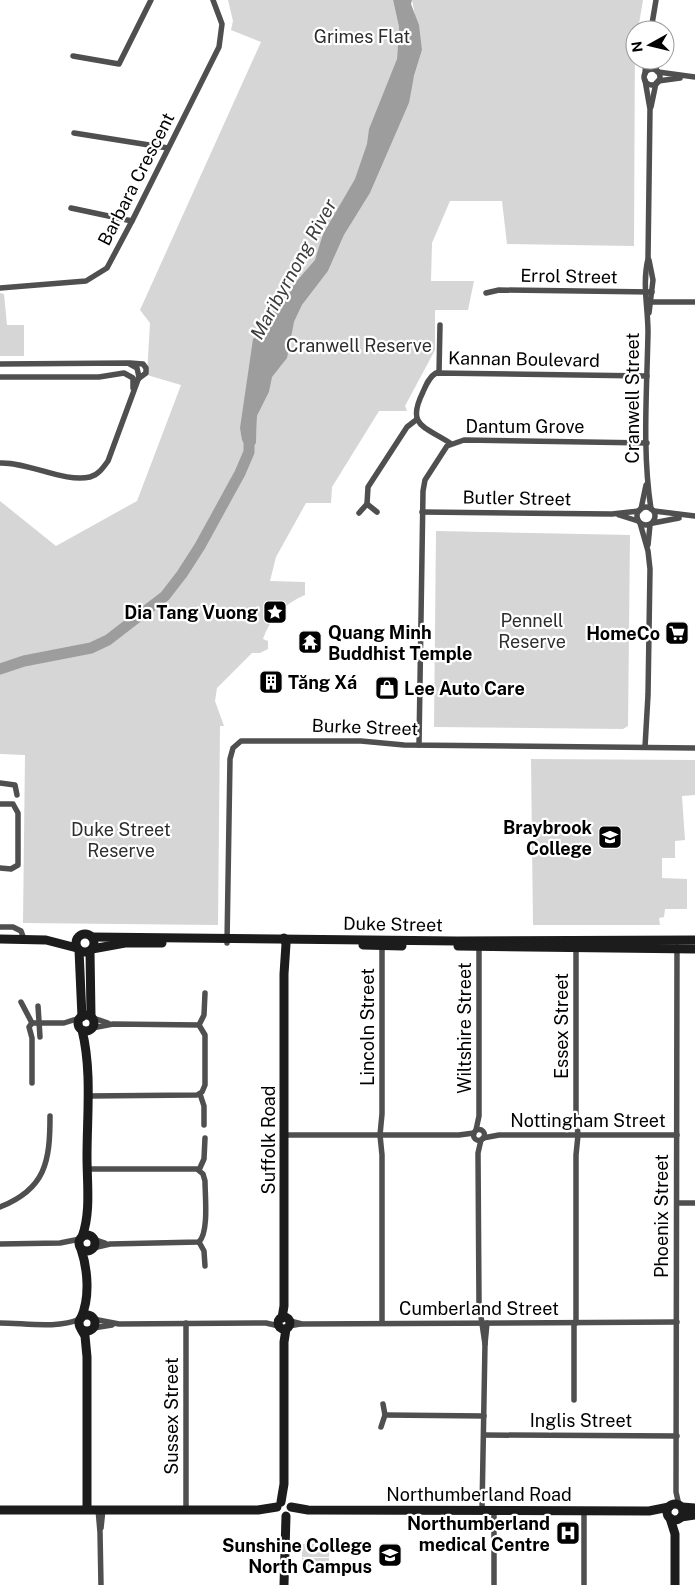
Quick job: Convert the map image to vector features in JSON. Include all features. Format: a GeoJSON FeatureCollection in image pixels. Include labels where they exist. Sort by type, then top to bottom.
{"type":"FeatureCollection","features":[{"type":"Feature","properties":{"kind":"street"},"geometry":{"type":"LineString","coordinates":[[73,56],[119,64],[151,0]]}},
{"type":"Feature","properties":{"kind":"street","name":"Barbara Crescent"},"geometry":{"type":"LineString","coordinates":[[0,288],[75,283],[96,277],[107,268],[114,258],[219,47],[222,24],[213,0]]}},
{"type":"Feature","properties":{"kind":"street"},"geometry":{"type":"LineString","coordinates":[[653,20],[656,0]]}},
{"type":"Feature","properties":{"kind":"street"},"geometry":{"type":"LineString","coordinates":[[685,77],[651,69],[645,77],[649,84],[685,77],[695,77]]}},
{"type":"Feature","properties":{"kind":"street","name":"Cranwell Street"},"geometry":{"type":"LineString","coordinates":[[640,510],[646,480],[647,443],[648,302],[645,292],[648,259],[650,109],[645,70]]}},
{"type":"Feature","properties":{"kind":"street","name":"Cranwell Street"},"geometry":{"type":"LineString","coordinates":[[650,109],[658,72]]}},
{"type":"Feature","properties":{"kind":"street"},"geometry":{"type":"LineString","coordinates":[[74,133],[168,148]]}},
{"type":"Feature","properties":{"kind":"street"},"geometry":{"type":"LineString","coordinates":[[71,208],[132,221]]}},
{"type":"Feature","properties":{"kind":"street","name":"Cranwell Street"},"geometry":{"type":"LineString","coordinates":[[648,259],[652,279],[652,292],[648,302]]}},
{"type":"Feature","properties":{"kind":"street","name":"Errol Street"},"geometry":{"type":"LineString","coordinates":[[486,293],[499,290],[652,292]]}},
{"type":"Feature","properties":{"kind":"street"},"geometry":{"type":"LineString","coordinates":[[648,302],[695,302]]}},
{"type":"Feature","properties":{"kind":"street"},"geometry":{"type":"LineString","coordinates":[[439,373],[440,325]]}},
{"type":"Feature","properties":{"kind":"street"},"geometry":{"type":"LineString","coordinates":[[0,364],[128,363],[137,368],[138,379],[108,461],[102,470],[91,477],[64,475],[15,462],[0,463]]}},
{"type":"Feature","properties":{"kind":"street"},"geometry":{"type":"LineString","coordinates":[[0,377],[99,377],[124,373],[133,378],[132,398]]}},
{"type":"Feature","properties":{"kind":"street","name":"Kannan Boulevard"},"geometry":{"type":"LineString","coordinates":[[416,420],[415,407],[428,381],[433,375],[439,373],[647,376]]}},
{"type":"Feature","properties":{"kind":"street"},"geometry":{"type":"LineString","coordinates":[[359,513],[367,504],[368,487],[407,427],[416,420],[450,443]]}},
{"type":"Feature","properties":{"kind":"street","name":"Dantum Grove"},"geometry":{"type":"LineString","coordinates":[[419,745],[422,512],[425,480],[450,443],[464,440],[647,443]]}},
{"type":"Feature","properties":{"kind":"street","name":"Cranwell Street"},"geometry":{"type":"LineString","coordinates":[[646,480],[652,510]]}},
{"type":"Feature","properties":{"kind":"street"},"geometry":{"type":"LineString","coordinates":[[367,504],[377,512]]}},
{"type":"Feature","properties":{"kind":"street"},"geometry":{"type":"LineString","coordinates":[[648,551],[639,522],[640,510],[646,507],[652,510],[695,516]]}},
{"type":"Feature","properties":{"kind":"street","name":"Butler Street"},"geometry":{"type":"LineString","coordinates":[[422,512],[612,514],[640,510]]}},
{"type":"Feature","properties":{"kind":"street"},"geometry":{"type":"LineString","coordinates":[[645,747],[650,600],[648,551],[652,524],[655,517],[652,510]]}},
{"type":"Feature","properties":{"kind":"street","name":"Butler Street"},"geometry":{"type":"LineString","coordinates":[[612,514],[639,522]]}},
{"type":"Feature","properties":{"kind":"street"},"geometry":{"type":"LineString","coordinates":[[639,522],[644,526],[686,516]]}},
{"type":"Feature","properties":{"kind":"street","name":"Burke Street"},"geometry":{"type":"LineString","coordinates":[[227,941],[230,759],[235,745],[241,741],[361,740],[419,745],[695,748]]}},
{"type":"Feature","properties":{"kind":"street"},"geometry":{"type":"LineString","coordinates":[[0,783],[15,785],[17,795]]}},
{"type":"Feature","properties":{"kind":"street"},"geometry":{"type":"LineString","coordinates":[[0,804],[13,804],[17,808],[18,864],[12,869],[0,868]]}},
{"type":"Feature","properties":{"kind":"street"},"geometry":{"type":"LineString","coordinates":[[0,927],[14,927],[21,931],[24,939]]}},
{"type":"Feature","properties":{"kind":"street"},"geometry":{"type":"LineString","coordinates":[[24,939],[50,936],[68,939],[84,934],[92,937],[94,944],[91,950],[86,1023],[87,1203],[92,1244],[87,1277],[86,1323],[87,1509]]}},
{"type":"Feature","properties":{"kind":"street"},"geometry":{"type":"LineString","coordinates":[[79,936],[76,942],[86,1023]]}},
{"type":"Feature","properties":{"kind":"street","name":"Duke Street"},"geometry":{"type":"LineString","coordinates":[[92,937],[382,943],[576,943],[695,940]]}},
{"type":"Feature","properties":{"kind":"street"},"geometry":{"type":"LineString","coordinates":[[0,938],[46,940],[84,952],[91,950]]}},
{"type":"Feature","properties":{"kind":"street","name":"Phoenix Street"},"geometry":{"type":"LineString","coordinates":[[676,939],[676,1506]]}},
{"type":"Feature","properties":{"kind":"street","name":"Duke Street"},"geometry":{"type":"LineString","coordinates":[[91,950],[125,943],[227,941]]}},
{"type":"Feature","properties":{"kind":"street","name":"Suffolk Road"},"geometry":{"type":"LineString","coordinates":[[284,942],[284,1585]]}},
{"type":"Feature","properties":{"kind":"street","name":"Lincoln Street"},"geometry":{"type":"LineString","coordinates":[[382,943],[382,1324]]}},
{"type":"Feature","properties":{"kind":"street","name":"Wiltshire Street"},"geometry":{"type":"LineString","coordinates":[[479,943],[478,1304],[484,1344],[484,1486],[488,1510],[494,1585]]}},
{"type":"Feature","properties":{"kind":"street","name":"Duke Street"},"geometry":{"type":"LineString","coordinates":[[576,943],[695,949]]}},
{"type":"Feature","properties":{"kind":"street","name":"Essex Street"},"geometry":{"type":"LineString","coordinates":[[574,1400],[576,943]]}},
{"type":"Feature","properties":{"kind":"street"},"geometry":{"type":"LineString","coordinates":[[199,1025],[204,1015],[205,993]]}},
{"type":"Feature","properties":{"kind":"street"},"geometry":{"type":"LineString","coordinates":[[21,1002],[32,1023]]}},
{"type":"Feature","properties":{"kind":"street"},"geometry":{"type":"LineString","coordinates":[[38,1006],[40,1037]]}},
{"type":"Feature","properties":{"kind":"street"},"geometry":{"type":"LineString","coordinates":[[32,1023],[199,1025]]}},
{"type":"Feature","properties":{"kind":"street"},"geometry":{"type":"LineString","coordinates":[[32,1023],[29,1028],[32,1038],[32,1083]]}},
{"type":"Feature","properties":{"kind":"street"},"geometry":{"type":"LineString","coordinates":[[86,1023],[113,1024]]}},
{"type":"Feature","properties":{"kind":"street"},"geometry":{"type":"LineString","coordinates":[[199,1025],[205,1035],[205,1085],[200,1094],[204,1106],[204,1125]]}},
{"type":"Feature","properties":{"kind":"street"},"geometry":{"type":"LineString","coordinates":[[87,1096],[189,1096],[200,1094]]}},
{"type":"Feature","properties":{"kind":"street"},"geometry":{"type":"LineString","coordinates":[[0,1207],[27,1192],[42,1175],[49,1154],[50,1116]]}},
{"type":"Feature","properties":{"kind":"street","name":"Nottingham Street"},"geometry":{"type":"LineString","coordinates":[[284,1135],[677,1135]]}},
{"type":"Feature","properties":{"kind":"street"},"geometry":{"type":"LineString","coordinates":[[199,1170],[204,1159],[205,1138]]}},
{"type":"Feature","properties":{"kind":"street"},"geometry":{"type":"LineString","coordinates":[[87,1169],[199,1170]]}},
{"type":"Feature","properties":{"kind":"street"},"geometry":{"type":"LineString","coordinates":[[81,1243],[86,1251],[92,1244],[199,1242],[204,1237],[205,1229],[205,1181],[199,1170]]}},
{"type":"Feature","properties":{"kind":"street"},"geometry":{"type":"LineString","coordinates":[[87,1203],[81,1243],[87,1277]]}},
{"type":"Feature","properties":{"kind":"street"},"geometry":{"type":"LineString","coordinates":[[677,1203],[695,1203]]}},
{"type":"Feature","properties":{"kind":"street"},"geometry":{"type":"LineString","coordinates":[[81,1243],[86,1236],[92,1244]]}},
{"type":"Feature","properties":{"kind":"street"},"geometry":{"type":"LineString","coordinates":[[199,1242],[204,1251],[205,1266]]}},
{"type":"Feature","properties":{"kind":"street"},"geometry":{"type":"LineString","coordinates":[[0,1244],[81,1243]]}},
{"type":"Feature","properties":{"kind":"street","name":"Cumberland Street"},"geometry":{"type":"LineString","coordinates":[[0,1323],[677,1324]]}},
{"type":"Feature","properties":{"kind":"street","name":"Cumberland Street"},"geometry":{"type":"LineString","coordinates":[[86,1323],[119,1324]]}},
{"type":"Feature","properties":{"kind":"street","name":"Sussex Street"},"geometry":{"type":"LineString","coordinates":[[186,1323],[186,1509]]}},
{"type":"Feature","properties":{"kind":"street"},"geometry":{"type":"LineString","coordinates":[[381,1427],[385,1415],[383,1404]]}},
{"type":"Feature","properties":{"kind":"street"},"geometry":{"type":"LineString","coordinates":[[385,1415],[484,1416]]}},
{"type":"Feature","properties":{"kind":"street","name":"Inglis Street"},"geometry":{"type":"LineString","coordinates":[[484,1435],[676,1436]]}},
{"type":"Feature","properties":{"kind":"street"},"geometry":{"type":"LineString","coordinates":[[675,1518],[683,1512],[676,1506],[668,1512],[675,1518],[675,1585]]}},
{"type":"Feature","properties":{"kind":"street","name":"Northumberland Road"},"geometry":{"type":"LineString","coordinates":[[0,1510],[649,1511],[676,1506],[695,1508]]}},
{"type":"Feature","properties":{"kind":"street"},"geometry":{"type":"LineString","coordinates":[[100,1509],[101,1585]]}},
{"type":"Feature","properties":{"kind":"street"},"geometry":{"type":"LineString","coordinates":[[584,1510],[584,1585]]}},
{"type":"Feature","properties":{"kind":"street","name":"Northumberland Road"},"geometry":{"type":"LineString","coordinates":[[649,1511],[675,1518],[695,1514]]}},
{"type":"Feature","properties":{"kind":"green space"},"geometry":{"type":"Polygon","coordinates":[[[228,0],[393,0],[399,27],[397,59],[373,151],[250,398],[256,443],[257,416],[269,392],[271,377],[283,363],[294,322],[302,305],[328,271],[344,235],[370,193],[409,103],[409,93],[422,50],[412,0],[643,0],[640,20],[625,20],[625,70],[635,70],[634,246],[507,244],[502,201],[450,201],[432,243],[431,281],[474,281],[468,310],[435,310],[435,350],[405,406],[407,411],[379,411],[332,487],[331,503],[306,503],[276,557],[270,581],[305,582],[305,595],[284,607],[274,618],[263,639],[268,641],[268,649],[260,653],[252,653],[217,688],[215,701],[224,726],[220,726],[218,925],[23,923],[25,755],[0,754],[0,501],[56,546],[137,501],[181,385],[147,375],[150,323],[140,310],[261,42],[231,30],[233,21],[228,0]]]}},
{"type":"Feature","properties":{"kind":"green space"},"geometry":{"type":"Polygon","coordinates":[[[0,293],[4,294],[7,325],[24,325],[24,356],[0,356],[0,293]]]}},
{"type":"Feature","properties":{"kind":"green space","name":"Pennell Reserve"},"geometry":{"type":"Polygon","coordinates":[[[436,531],[630,535],[628,726],[623,729],[434,727],[436,531]]]}},
{"type":"Feature","properties":{"kind":"green space","name":"Braybrook College"},"geometry":{"type":"Polygon","coordinates":[[[531,759],[695,760],[695,795],[682,796],[685,840],[675,841],[675,858],[662,858],[662,878],[687,879],[687,909],[665,909],[664,917],[659,918],[660,925],[533,925],[531,759]]]}},
{"type":"Feature","properties":{"kind":"green space"},"geometry":{"type":"Polygon","coordinates":[[[302,1544],[329,1544],[329,1557],[302,1557],[302,1544]]]}},
{"type":"Feature","properties":{"kind":"green space"},"geometry":{"type":"Polygon","coordinates":[[[302,1558],[329,1558],[329,1572],[302,1572],[302,1558]]]}},
{"type":"Feature","properties":{"kind":"shaded area"},"geometry":{"type":"Polygon","coordinates":[[[393,0],[412,0],[411,4],[419,25],[422,50],[414,76],[409,103],[370,193],[344,235],[328,271],[302,305],[294,322],[287,358],[272,377],[269,392],[257,416],[256,443],[249,452],[242,440],[240,428],[253,339],[269,324],[271,315],[280,299],[289,294],[295,283],[315,260],[323,234],[355,179],[367,144],[369,129],[397,59],[399,27],[393,0]]]}},
{"type":"Feature","properties":{"kind":"waterway","name":"Maribyrnong River"},"geometry":{"type":"LineString","coordinates":[[0,669],[24,661],[91,648],[108,640],[165,596],[200,546],[240,473],[249,452],[249,438]]}},
{"type":"Feature","properties":{"kind":"place","name":"Dia Tang Vuong"},"geometry":{"type":"Point","coordinates":[275,612]}},
{"type":"Feature","properties":{"kind":"place","name":"HomeCo"},"geometry":{"type":"Point","coordinates":[677,633]}},
{"type":"Feature","properties":{"kind":"place","name":"Quang Minh Buddhist Temple"},"geometry":{"type":"Point","coordinates":[310,642]}},
{"type":"Feature","properties":{"kind":"place","name":"Tăng Xá"},"geometry":{"type":"Point","coordinates":[271,682]}},
{"type":"Feature","properties":{"kind":"place","name":"Lee Auto Care"},"geometry":{"type":"Point","coordinates":[387,688]}},
{"type":"Feature","properties":{"kind":"place","name":"Braybrook College"},"geometry":{"type":"Point","coordinates":[610,837]}},
{"type":"Feature","properties":{"kind":"place","name":"Northumberland medical Centre"},"geometry":{"type":"Point","coordinates":[568,1533]}},
{"type":"Feature","properties":{"kind":"place","name":"Sunshine College North Campus"},"geometry":{"type":"Point","coordinates":[390,1555]}},
{"type":"Feature","properties":{"kind":"park label","name":"Grimes Flat"},"geometry":{"type":"Point","coordinates":[362,36]}},
{"type":"Feature","properties":{"kind":"park label","name":"Cranwell Reserve"},"geometry":{"type":"Point","coordinates":[359,345]}},
{"type":"Feature","properties":{"kind":"park label","name":"Duke Street Reserve"},"geometry":{"type":"Point","coordinates":[121,840]}}]}
